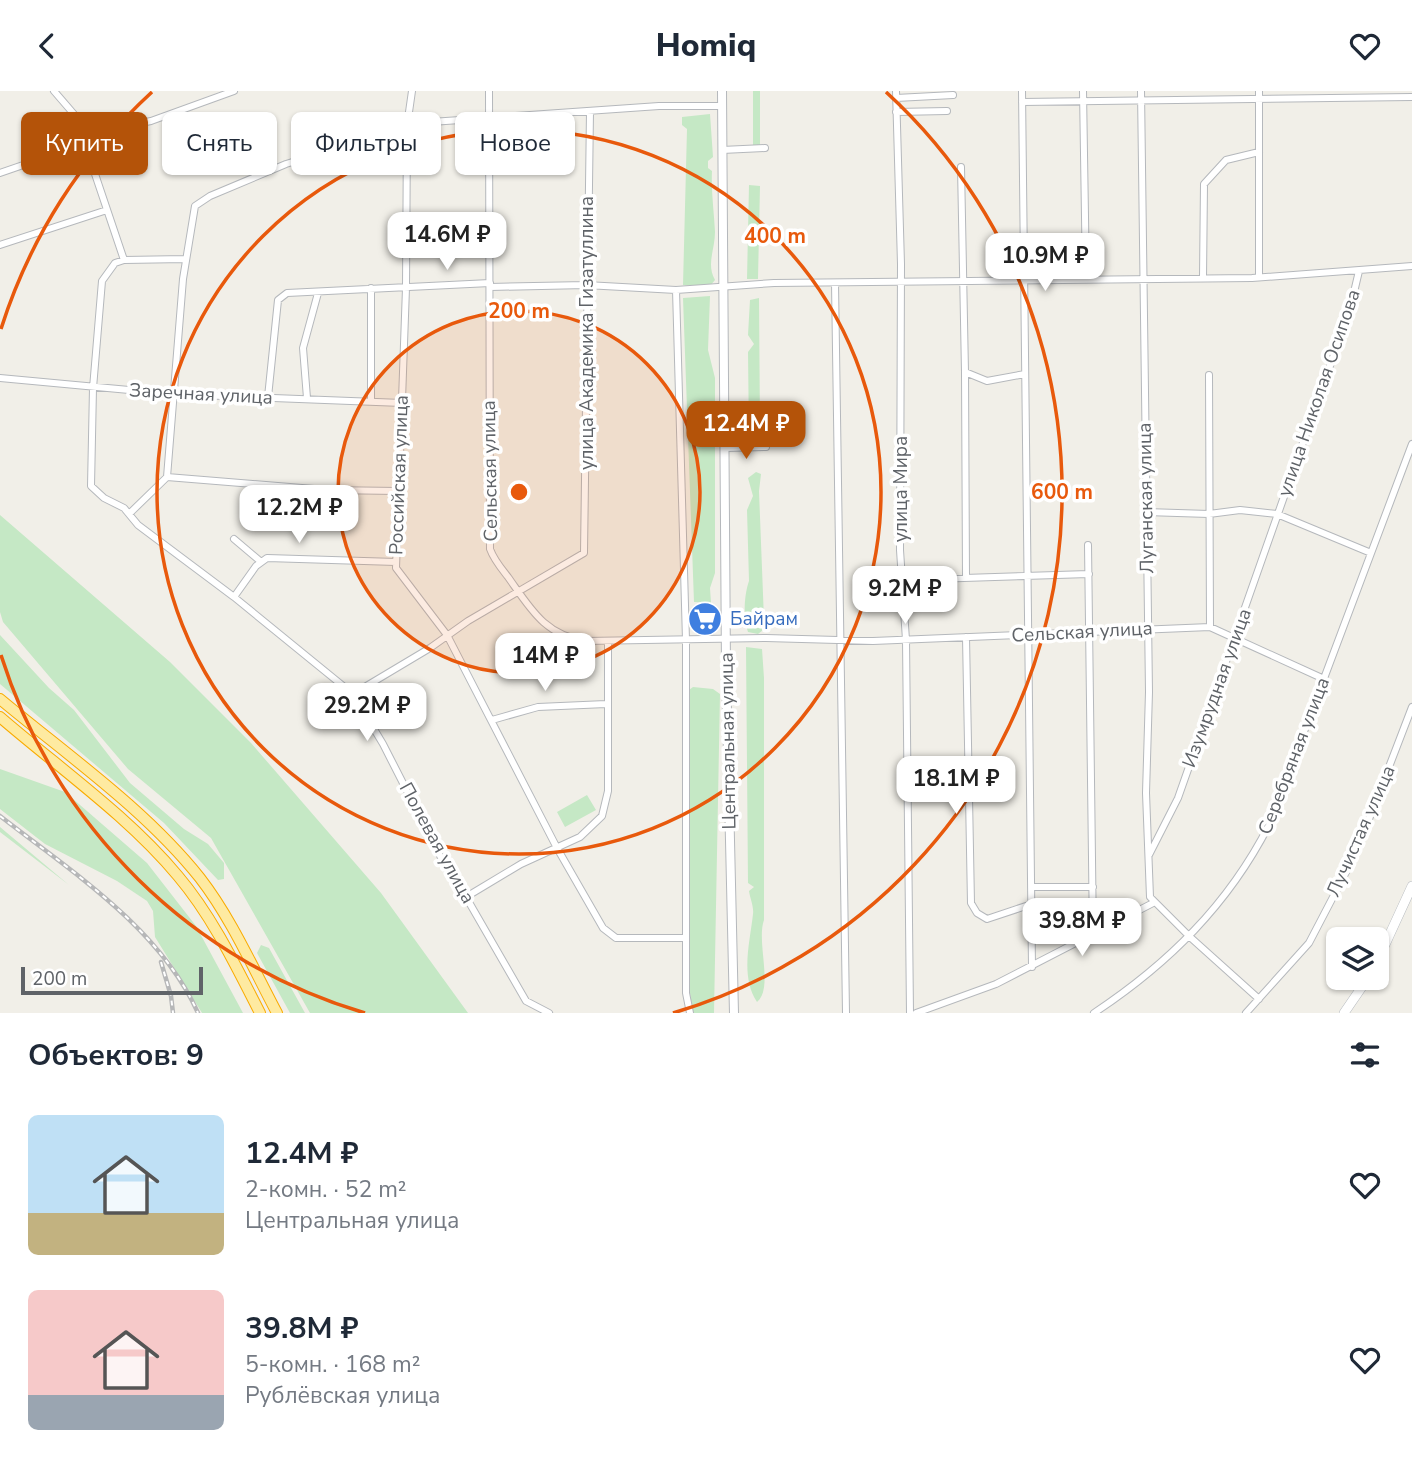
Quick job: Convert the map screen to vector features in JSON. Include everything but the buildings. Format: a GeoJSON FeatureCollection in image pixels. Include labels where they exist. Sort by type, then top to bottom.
{"type":"FeatureCollection","features":[{"type":"Feature","properties":{"kind":"highway"},"geometry":{"type":"LineString","coordinates":[[0,699],[144,820],[191,867],[217,903],[277,1013]]}},
{"type":"Feature","properties":{"kind":"highway"},"geometry":{"type":"LineString","coordinates":[[0,716],[128,826],[178,875],[214,928],[260,1013]]}},
{"type":"Feature","properties":{"kind":"main road"},"geometry":{"type":"LineString","coordinates":[[1389,936],[1412,886]]}},
{"type":"Feature","properties":{"kind":"main road"},"geometry":{"type":"LineString","coordinates":[[1344,1013],[1360,990]]}},
{"type":"Feature","properties":{"kind":"street"},"geometry":{"type":"LineString","coordinates":[[54,91],[72,112]]}},
{"type":"Feature","properties":{"kind":"street"},"geometry":{"type":"LineString","coordinates":[[148,122],[234,91]]}},
{"type":"Feature","properties":{"kind":"street","name":"Российская улица"},"geometry":{"type":"LineString","coordinates":[[409,112],[412,91]]}},
{"type":"Feature","properties":{"kind":"street","name":"Сельская улица"},"geometry":{"type":"LineString","coordinates":[[489,91],[491,112]]}},
{"type":"Feature","properties":{"kind":"street","name":"Центральная улица"},"geometry":{"type":"LineString","coordinates":[[722,91],[726,289],[726,640],[734,1013]]}},
{"type":"Feature","properties":{"kind":"street"},"geometry":{"type":"LineString","coordinates":[[1022,91],[1032,967]]}},
{"type":"Feature","properties":{"kind":"street"},"geometry":{"type":"LineString","coordinates":[[1083,91],[1086,279]]}},
{"type":"Feature","properties":{"kind":"street","name":"Луганская улица"},"geometry":{"type":"LineString","coordinates":[[1141,91],[1148,629],[1147,858],[1153,903]]}},
{"type":"Feature","properties":{"kind":"street"},"geometry":{"type":"LineString","coordinates":[[1203,91],[1203,101]]}},
{"type":"Feature","properties":{"kind":"street"},"geometry":{"type":"LineString","coordinates":[[1259,91],[1259,277]]}},
{"type":"Feature","properties":{"kind":"street"},"geometry":{"type":"LineString","coordinates":[[896,94],[953,95]]}},
{"type":"Feature","properties":{"kind":"street","name":"улица Мира"},"geometry":{"type":"LineString","coordinates":[[896,94],[910,1013]]}},
{"type":"Feature","properties":{"kind":"street"},"geometry":{"type":"LineString","coordinates":[[1022,102],[1142,103],[1259,100],[1315,95],[1412,97]]}},
{"type":"Feature","properties":{"kind":"street"},"geometry":{"type":"LineString","coordinates":[[575,113],[659,106],[721,106]]}},
{"type":"Feature","properties":{"kind":"street"},"geometry":{"type":"LineString","coordinates":[[896,112],[947,111]]}},
{"type":"Feature","properties":{"kind":"street","name":"улица Академика Гизатуллина"},"geometry":{"type":"LineString","coordinates":[[519,593],[584,553],[590,112]]}},
{"type":"Feature","properties":{"kind":"street"},"geometry":{"type":"LineString","coordinates":[[722,150],[765,148]]}},
{"type":"Feature","properties":{"kind":"street"},"geometry":{"type":"LineString","coordinates":[[1203,278],[1204,184],[1226,160],[1259,152]]}},
{"type":"Feature","properties":{"kind":"street"},"geometry":{"type":"LineString","coordinates":[[130,513],[167,477],[185,259],[195,206],[210,196],[291,161]]}},
{"type":"Feature","properties":{"kind":"street"},"geometry":{"type":"LineString","coordinates":[[0,173],[21,166]]}},
{"type":"Feature","properties":{"kind":"street"},"geometry":{"type":"LineString","coordinates":[[961,167],[966,577]]}},
{"type":"Feature","properties":{"kind":"street"},"geometry":{"type":"LineString","coordinates":[[98,175],[124,260]]}},
{"type":"Feature","properties":{"kind":"street","name":"Российская улица"},"geometry":{"type":"LineString","coordinates":[[407,175],[406,288],[396,562],[402,577],[447,635],[558,848],[603,928],[616,938],[685,938]]}},
{"type":"Feature","properties":{"kind":"street","name":"Сельская улица"},"geometry":{"type":"LineString","coordinates":[[491,175],[490,549],[537,618],[557,634],[586,641],[840,641],[1210,627],[1324,679]]}},
{"type":"Feature","properties":{"kind":"street"},"geometry":{"type":"LineString","coordinates":[[0,245],[107,210]]}},
{"type":"Feature","properties":{"kind":"street"},"geometry":{"type":"LineString","coordinates":[[93,388],[102,281],[115,263],[124,260],[185,259]]}},
{"type":"Feature","properties":{"kind":"street"},"geometry":{"type":"LineString","coordinates":[[268,397],[278,300],[286,293],[490,285],[586,285],[676,290],[726,289],[774,283],[1259,277],[1412,267]]}},
{"type":"Feature","properties":{"kind":"street","name":"улица Николая Осипова"},"geometry":{"type":"LineString","coordinates":[[1277,514],[1350,309],[1359,271]]}},
{"type":"Feature","properties":{"kind":"street"},"geometry":{"type":"LineString","coordinates":[[835,282],[846,1013]]}},
{"type":"Feature","properties":{"kind":"street"},"geometry":{"type":"LineString","coordinates":[[370,288],[371,400]]}},
{"type":"Feature","properties":{"kind":"street"},"geometry":{"type":"LineString","coordinates":[[676,290],[686,640],[686,993],[690,1013]]}},
{"type":"Feature","properties":{"kind":"street"},"geometry":{"type":"LineString","coordinates":[[307,398],[303,348],[318,293]]}},
{"type":"Feature","properties":{"kind":"street"},"geometry":{"type":"LineString","coordinates":[[965,372],[988,381],[1025,373]]}},
{"type":"Feature","properties":{"kind":"street"},"geometry":{"type":"LineString","coordinates":[[1209,375],[1210,627]]}},
{"type":"Feature","properties":{"kind":"street","name":"Заречная улица"},"geometry":{"type":"LineString","coordinates":[[0,378],[172,394],[402,403]]}},
{"type":"Feature","properties":{"kind":"street","name":"Полевая улица"},"geometry":{"type":"LineString","coordinates":[[93,388],[91,486],[130,513],[138,525],[234,597],[354,694],[383,744],[458,891],[466,897],[526,1001],[548,1013]]}},
{"type":"Feature","properties":{"kind":"street","name":"Серебряная улица"},"geometry":{"type":"LineString","coordinates":[[1094,1013],[1154,971],[1189,937],[1251,860],[1269,825],[1412,444]]}},
{"type":"Feature","properties":{"kind":"street"},"geometry":{"type":"LineString","coordinates":[[725,448],[766,447]]}},
{"type":"Feature","properties":{"kind":"street"},"geometry":{"type":"LineString","coordinates":[[167,477],[299,488],[398,491]]}},
{"type":"Feature","properties":{"kind":"street"},"geometry":{"type":"LineString","coordinates":[[1146,512],[1209,514],[1241,510],[1277,514],[1371,553]]}},
{"type":"Feature","properties":{"kind":"street","name":"Изумрудная улица"},"geometry":{"type":"LineString","coordinates":[[1147,858],[1178,798],[1236,638],[1277,514]]}},
{"type":"Feature","properties":{"kind":"street"},"geometry":{"type":"LineString","coordinates":[[234,539],[260,561]]}},
{"type":"Feature","properties":{"kind":"street"},"geometry":{"type":"LineString","coordinates":[[1088,545],[1093,937]]}},
{"type":"Feature","properties":{"kind":"street"},"geometry":{"type":"LineString","coordinates":[[234,597],[260,561],[274,557],[396,562]]}},
{"type":"Feature","properties":{"kind":"street"},"geometry":{"type":"LineString","coordinates":[[902,580],[1089,574]]}},
{"type":"Feature","properties":{"kind":"street"},"geometry":{"type":"LineString","coordinates":[[354,694],[519,593]]}},
{"type":"Feature","properties":{"kind":"street"},"geometry":{"type":"LineString","coordinates":[[966,637],[971,903],[976,913],[987,919],[1031,904]]}},
{"type":"Feature","properties":{"kind":"street"},"geometry":{"type":"LineString","coordinates":[[466,897],[521,864],[558,848],[591,829],[605,809],[608,641]]}},
{"type":"Feature","properties":{"kind":"street"},"geometry":{"type":"LineString","coordinates":[[492,720],[538,707],[606,704]]}},
{"type":"Feature","properties":{"kind":"street","name":"Лучистая улица"},"geometry":{"type":"LineString","coordinates":[[1246,1013],[1309,943],[1356,853],[1412,707]]}},
{"type":"Feature","properties":{"kind":"street"},"geometry":{"type":"LineString","coordinates":[[1031,887],[1093,887]]}},
{"type":"Feature","properties":{"kind":"street"},"geometry":{"type":"LineString","coordinates":[[916,1013],[996,984],[1093,937],[1153,903],[1259,999]]}},
{"type":"Feature","properties":{"kind":"green space"},"geometry":{"type":"Polygon","coordinates":[[[753,91],[760,91],[760,146],[753,146],[753,91]]]}},
{"type":"Feature","properties":{"kind":"green space"},"geometry":{"type":"Polygon","coordinates":[[[710,114],[713,157],[708,161],[708,168],[712,171],[715,232],[711,268],[715,280],[709,287],[683,285],[687,129],[682,125],[682,117],[710,114]]]}},
{"type":"Feature","properties":{"kind":"green space"},"geometry":{"type":"Polygon","coordinates":[[[749,185],[760,186],[758,279],[747,279],[749,185]]]}},
{"type":"Feature","properties":{"kind":"green space"},"geometry":{"type":"Polygon","coordinates":[[[710,296],[708,350],[715,378],[715,573],[710,588],[711,603],[694,602],[683,298],[710,296]]]}},
{"type":"Feature","properties":{"kind":"green space"},"geometry":{"type":"Polygon","coordinates":[[[759,298],[760,444],[749,439],[748,352],[754,344],[748,335],[750,300],[759,298]]]}},
{"type":"Feature","properties":{"kind":"green space"},"geometry":{"type":"Polygon","coordinates":[[[756,472],[761,474],[759,491],[764,620],[763,630],[758,634],[748,632],[745,613],[749,581],[747,510],[753,496],[748,478],[756,472]]]}},
{"type":"Feature","properties":{"kind":"green space"},"geometry":{"type":"Polygon","coordinates":[[[0,515],[170,662],[251,743],[381,893],[468,1013],[310,1013],[211,838],[128,769],[3,622],[0,612],[0,515]]]}},
{"type":"Feature","properties":{"kind":"green space"},"geometry":{"type":"Polygon","coordinates":[[[0,635],[49,688],[74,710],[130,783],[184,829],[208,844],[224,863],[224,879],[218,880],[164,823],[0,684],[0,635]]]}},
{"type":"Feature","properties":{"kind":"green space"},"geometry":{"type":"Polygon","coordinates":[[[746,647],[762,649],[764,678],[762,940],[765,976],[762,995],[757,1002],[747,970],[753,911],[749,891],[754,887],[748,883],[746,647]]]}},
{"type":"Feature","properties":{"kind":"green space"},"geometry":{"type":"Polygon","coordinates":[[[693,687],[713,689],[720,694],[714,1013],[693,1013],[690,993],[689,690],[693,687]]]}},
{"type":"Feature","properties":{"kind":"green space"},"geometry":{"type":"Polygon","coordinates":[[[0,769],[65,792],[147,863],[196,926],[243,1013],[202,1013],[155,937],[153,911],[147,901],[117,881],[45,844],[0,809],[0,769]]]}},
{"type":"Feature","properties":{"kind":"green space"},"geometry":{"type":"Polygon","coordinates":[[[587,795],[596,810],[565,827],[557,812],[587,795]]]}},
{"type":"Feature","properties":{"kind":"green space"},"geometry":{"type":"Polygon","coordinates":[[[0,827],[69,885],[0,832],[0,827]]]}},
{"type":"Feature","properties":{"kind":"green space"},"geometry":{"type":"Polygon","coordinates":[[[261,945],[269,948],[305,1013],[290,1013],[257,953],[261,945]]]}},
{"type":"Feature","properties":{"kind":"railway"},"geometry":{"type":"LineString","coordinates":[[0,816],[84,881],[138,928],[182,982],[198,1013]]}},
{"type":"Feature","properties":{"kind":"railway"},"geometry":{"type":"LineString","coordinates":[[161,962],[173,1013]]}},
{"type":"Feature","properties":{"kind":"place","name":"Байрам"},"geometry":{"type":"Point","coordinates":[705,619]}}]}
